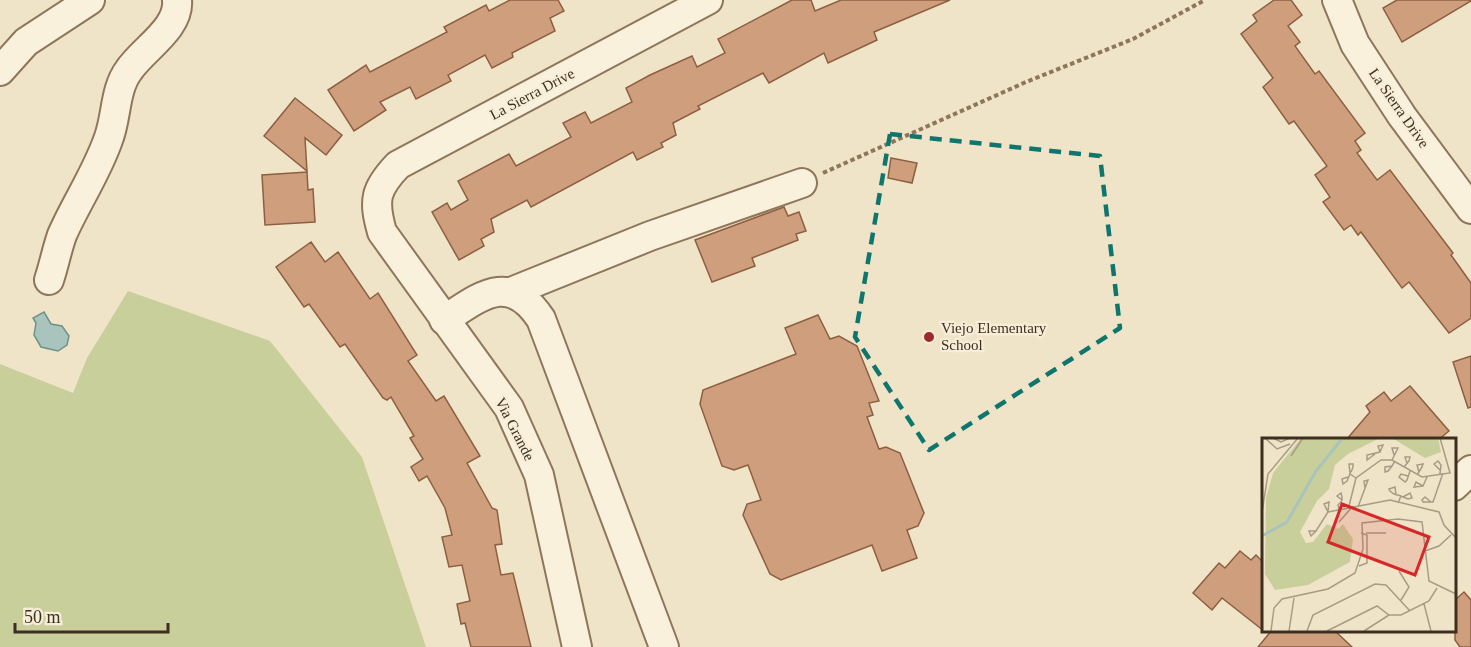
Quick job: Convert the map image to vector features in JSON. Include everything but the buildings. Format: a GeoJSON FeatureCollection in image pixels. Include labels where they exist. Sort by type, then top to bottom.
{"type":"FeatureCollection","features":[{"type":"Feature","properties":{"kind":"street"},"geometry":{"type":"LineString","coordinates":[[0,71],[26,42],[90,0]]}},
{"type":"Feature","properties":{"kind":"street"},"geometry":{"type":"LineString","coordinates":[[50,280],[62,236],[90,184],[109,138],[118,95],[128,71],[168,27],[178,9],[177,0]]}},
{"type":"Feature","properties":{"kind":"street","name":"La Sierra Drive"},"geometry":{"type":"LineString","coordinates":[[375,207],[381,183],[398,165],[708,0]]}},
{"type":"Feature","properties":{"kind":"street","name":"La Sierra Drive"},"geometry":{"type":"LineString","coordinates":[[1337,0],[1356,44],[1402,116],[1471,209]]}},
{"type":"Feature","properties":{"kind":"street"},"geometry":{"type":"LineString","coordinates":[[512,292],[650,236],[802,183]]}},
{"type":"Feature","properties":{"kind":"street","name":"Via Grande"},"geometry":{"type":"LineString","coordinates":[[375,207],[382,232],[509,408],[539,475],[577,647]]}},
{"type":"Feature","properties":{"kind":"street"},"geometry":{"type":"LineString","coordinates":[[444,320],[490,292],[500,290],[512,292],[532,307],[541,319],[664,647]]}},
{"type":"Feature","properties":{"kind":"street"},"geometry":{"type":"LineString","coordinates":[[1456,485],[1471,470]]}},
{"type":"Feature","properties":{"kind":"path"},"geometry":{"type":"LineString","coordinates":[[802,183],[1026,82],[1133,39],[1205,0]]}},
{"type":"Feature","properties":{"kind":"highlighted area"},"geometry":{"type":"Polygon","coordinates":[[[890,134],[1100,156],[1120,328],[929,450],[855,337],[890,134]]]}},
{"type":"Feature","properties":{"kind":"green space"},"geometry":{"type":"Polygon","coordinates":[[[128,291],[270,341],[362,457],[426,647],[0,647],[0,364],[73,393],[87,358],[128,291]]]}},
{"type":"Feature","properties":{"kind":"water"},"geometry":{"type":"Polygon","coordinates":[[[44,312],[51,324],[62,326],[69,336],[67,345],[58,351],[41,347],[34,335],[36,323],[33,318],[44,312]]]}},
{"type":"Feature","properties":{"kind":"place","name":"Viejo Elementary School"},"geometry":{"type":"Point","coordinates":[929,337]}}]}
